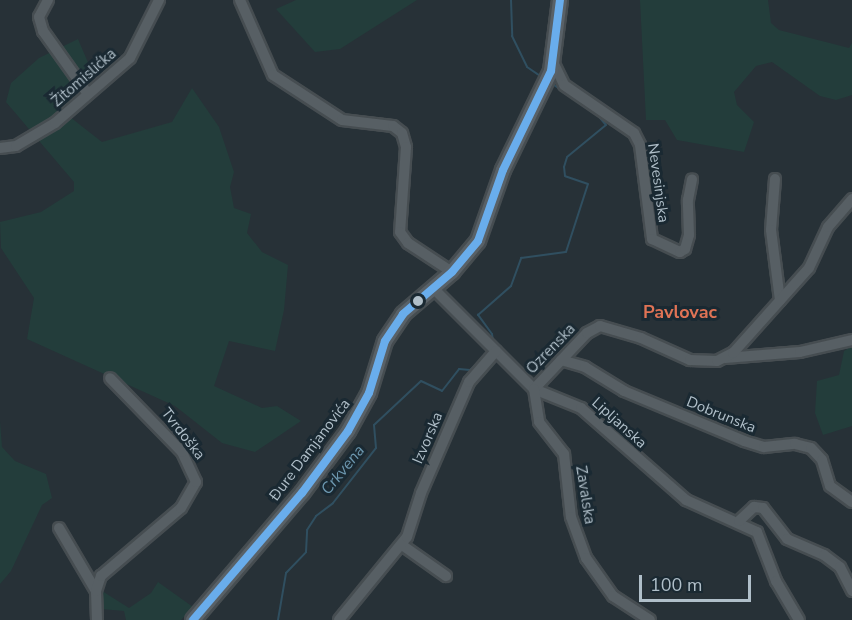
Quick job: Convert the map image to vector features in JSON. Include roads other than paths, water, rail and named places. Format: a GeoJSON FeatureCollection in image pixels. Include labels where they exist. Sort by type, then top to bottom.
{"type":"FeatureCollection","features":[{"type":"Feature","properties":{"kind":"main road","name":"Đure Damjanovića"},"geometry":{"type":"LineString","coordinates":[[193,620],[302,493],[348,431],[369,393],[392,330],[403,314],[434,290],[478,241],[503,170],[552,67],[560,0]]}},
{"type":"Feature","properties":{"kind":"street"},"geometry":{"type":"LineString","coordinates":[[48,0],[39,17],[43,31],[88,94]]}},
{"type":"Feature","properties":{"kind":"street","name":"Žitomislićka"},"geometry":{"type":"LineString","coordinates":[[0,148],[16,146],[29,140],[130,58],[159,0]]}},
{"type":"Feature","properties":{"kind":"street"},"geometry":{"type":"LineString","coordinates":[[240,0],[273,75],[342,120],[393,126],[402,133],[406,147],[400,232],[408,243],[452,272]]}},
{"type":"Feature","properties":{"kind":"street","name":"Nevesinjska"},"geometry":{"type":"LineString","coordinates":[[552,67],[564,85],[634,133],[639,145],[652,240],[680,252],[686,249],[689,235],[688,200],[692,179]]}},
{"type":"Feature","properties":{"kind":"street"},"geometry":{"type":"LineString","coordinates":[[775,179],[771,230],[780,300]]}},
{"type":"Feature","properties":{"kind":"street"},"geometry":{"type":"LineString","coordinates":[[725,358],[813,263],[828,227],[850,200]]}},
{"type":"Feature","properties":{"kind":"street"},"geometry":{"type":"LineString","coordinates":[[850,200],[852,213]]}},
{"type":"Feature","properties":{"kind":"street","name":"Lipljanska"},"geometry":{"type":"LineString","coordinates":[[434,290],[534,389],[581,408],[686,500],[739,521],[762,538],[776,581],[799,620]]}},
{"type":"Feature","properties":{"kind":"street","name":"Ozrenska"},"geometry":{"type":"LineString","coordinates":[[534,389],[587,333],[600,326],[641,338],[690,360],[717,361],[725,358],[800,352],[852,340]]}},
{"type":"Feature","properties":{"kind":"street","name":"Izvorska"},"geometry":{"type":"LineString","coordinates":[[339,620],[402,545],[469,382],[492,347]]}},
{"type":"Feature","properties":{"kind":"street","name":"Dobrunska"},"geometry":{"type":"LineString","coordinates":[[561,360],[585,367],[624,391],[744,441],[764,447],[795,444],[811,448],[822,460],[830,486],[852,502]]}},
{"type":"Feature","properties":{"kind":"street","name":"Tvrdoška"},"geometry":{"type":"LineString","coordinates":[[96,591],[101,576],[112,563],[181,508],[196,482],[194,472],[176,445],[110,378]]}},
{"type":"Feature","properties":{"kind":"street","name":"Zavalska"},"geometry":{"type":"LineString","coordinates":[[534,389],[538,422],[564,454],[571,517],[586,558],[613,596],[650,620]]}},
{"type":"Feature","properties":{"kind":"street"},"geometry":{"type":"LineString","coordinates":[[739,521],[754,507],[763,508],[787,539],[824,555],[840,567],[852,591]]}},
{"type":"Feature","properties":{"kind":"street"},"geometry":{"type":"LineString","coordinates":[[59,528],[96,591],[97,620]]}},
{"type":"Feature","properties":{"kind":"street"},"geometry":{"type":"LineString","coordinates":[[402,545],[446,576]]}},
{"type":"Feature","properties":{"kind":"waterway","name":"Crkvena"},"geometry":{"type":"LineString","coordinates":[[511,0],[512,36],[527,67],[542,77]]}},
{"type":"Feature","properties":{"kind":"waterway","name":"Crkvena"},"geometry":{"type":"LineString","coordinates":[[551,83],[569,95]]}},
{"type":"Feature","properties":{"kind":"waterway","name":"Crkvena"},"geometry":{"type":"LineString","coordinates":[[493,341],[492,334],[478,315],[511,286],[521,258],[566,252],[588,184],[565,176],[564,167],[567,157],[606,125],[596,113]]}},
{"type":"Feature","properties":{"kind":"waterway","name":"Crkvena"},"geometry":{"type":"LineString","coordinates":[[278,620],[286,573],[306,552],[307,530],[316,516],[333,503],[376,448],[374,425],[421,381],[442,391],[459,369],[470,370],[483,359]]}},
{"type":"Feature","properties":{"kind":"district","name":"Pavlovac"},"geometry":{"type":"Point","coordinates":[680,312]}}]}
